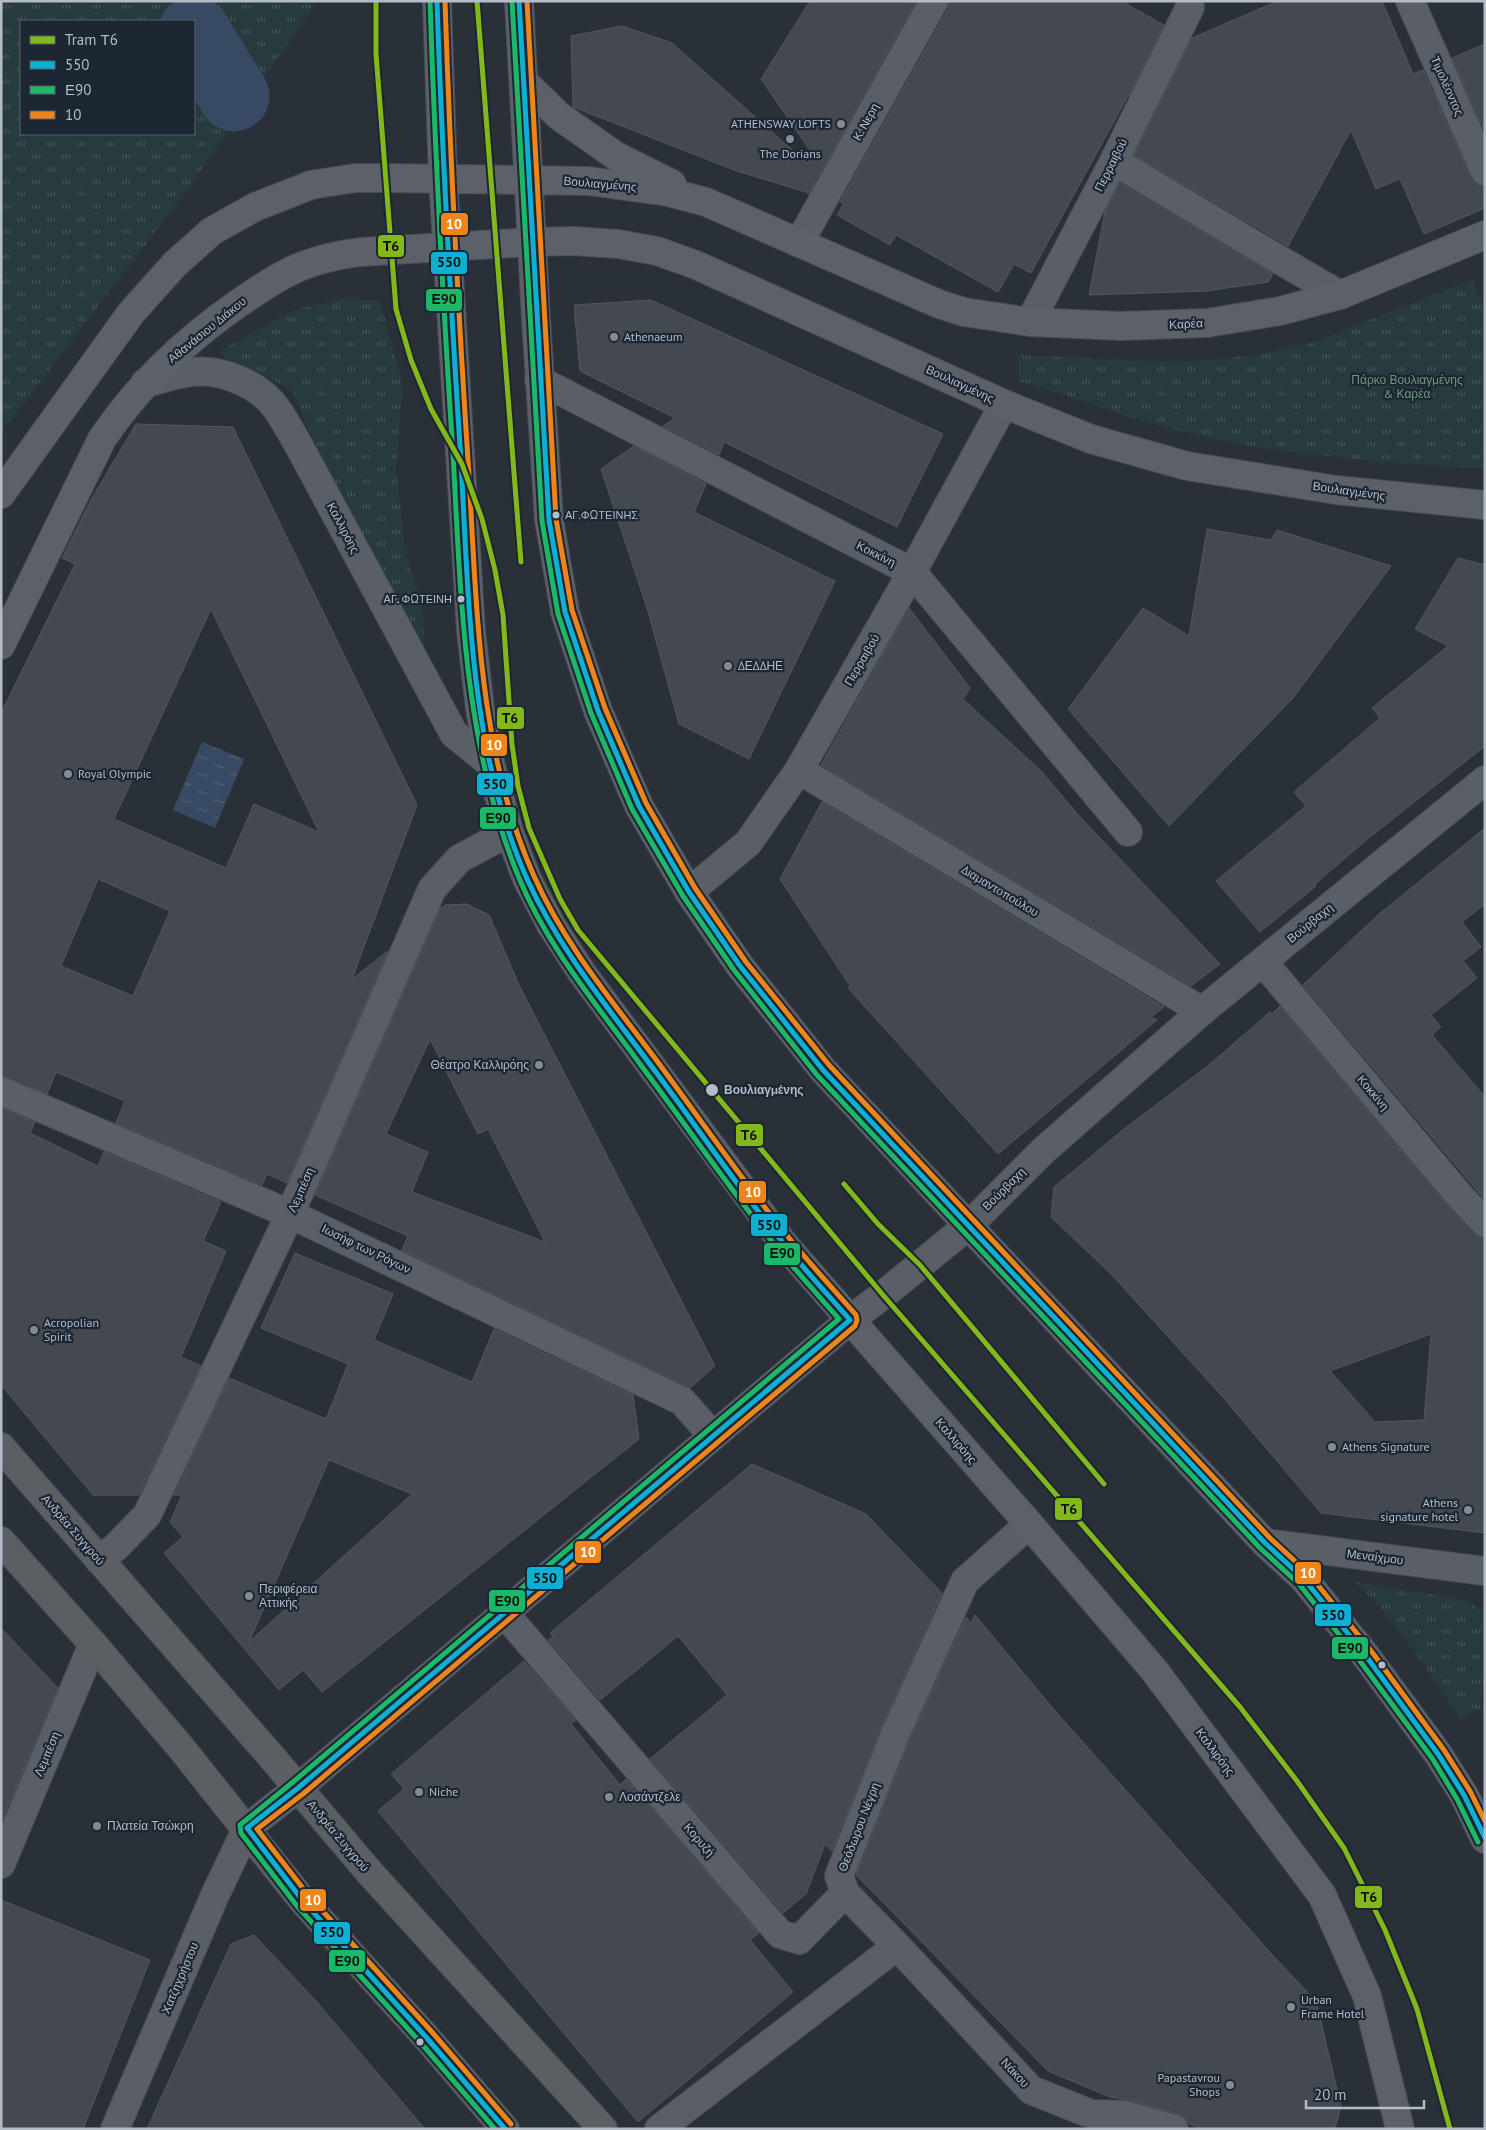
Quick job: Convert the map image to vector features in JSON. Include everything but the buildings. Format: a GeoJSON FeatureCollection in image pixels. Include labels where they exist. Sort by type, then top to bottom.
{"type":"FeatureCollection","features":[{"type":"Feature","properties":{"kind":"highway","name":"Ανδρέα Συγγρού"},"geometry":{"type":"LineString","coordinates":[[1,1447],[370,1873],[602,2129]]}},
{"type":"Feature","properties":{"kind":"highway"},"geometry":{"type":"LineString","coordinates":[[1,1541],[93,1644],[247,1828],[303,1901],[504,2129]]}},
{"type":"Feature","properties":{"kind":"main road","name":"Καλλιρόης"},"geometry":{"type":"LineString","coordinates":[[437,1],[447,247],[471,631],[480,709],[490,763],[508,832],[531,887],[550,925],[582,973],[783,1243],[1154,1670],[1322,1895],[1368,1996],[1400,2129]]}},
{"type":"Feature","properties":{"kind":"main road"},"geometry":{"type":"LineString","coordinates":[[520,1],[549,520],[564,612],[598,710],[639,806],[689,892],[740,966],[823,1070],[1265,1543],[1304,1579],[1366,1656],[1438,1754],[1464,1795],[1485,1839]]}},
{"type":"Feature","properties":{"kind":"main road"},"geometry":{"type":"LineString","coordinates":[[524,82],[558,116],[616,156],[706,202]]}},
{"type":"Feature","properties":{"kind":"main road"},"geometry":{"type":"LineString","coordinates":[[1,494],[131,313],[175,264],[212,231],[255,207],[311,185],[355,178],[444,178]]}},
{"type":"Feature","properties":{"kind":"main road","name":"Βουλιαγμένης"},"geometry":{"type":"LineString","coordinates":[[444,178],[589,181],[640,187],[706,202],[939,304],[964,312],[1030,322]]}},
{"type":"Feature","properties":{"kind":"main road","name":"Καρέα"},"geometry":{"type":"LineString","coordinates":[[1030,322],[1120,326],[1207,323],[1280,311],[1340,295],[1485,236]]}},
{"type":"Feature","properties":{"kind":"main road","name":"Βουλιαγμένης"},"geometry":{"type":"LineString","coordinates":[[447,247],[533,242],[618,244],[657,251],[696,264],[1004,404],[1091,439],[1187,466],[1336,490],[1485,505]]}},
{"type":"Feature","properties":{"kind":"main road","name":"Αθανάσιου Διάκου"},"geometry":{"type":"LineString","coordinates":[[1,645],[102,439],[123,408],[180,348],[260,289],[292,270],[344,254],[447,247]]}},
{"type":"Feature","properties":{"kind":"street","name":"Κ. Νερη"},"geometry":{"type":"LineString","coordinates":[[799,243],[934,1]]}},
{"type":"Feature","properties":{"kind":"street","name":"Τιμολέοντος"},"geometry":{"type":"LineString","coordinates":[[1410,1],[1485,171]]}},
{"type":"Feature","properties":{"kind":"street","name":"Περραιβού"},"geometry":{"type":"LineString","coordinates":[[1030,322],[1114,161],[1191,3]]}},
{"type":"Feature","properties":{"kind":"street"},"geometry":{"type":"LineString","coordinates":[[1114,161],[1340,295]]}},
{"type":"Feature","properties":{"kind":"street","name":"Καλλιρόης"},"geometry":{"type":"LineString","coordinates":[[145,383],[188,372],[210,373],[236,379],[254,387],[274,405],[298,444],[454,734],[490,763]]}},
{"type":"Feature","properties":{"kind":"street","name":"Κοκκίνη"},"geometry":{"type":"LineString","coordinates":[[540,380],[912,572],[1128,832]]}},
{"type":"Feature","properties":{"kind":"street","name":"Περραιβού"},"geometry":{"type":"LineString","coordinates":[[689,892],[748,844],[798,770],[912,572],[1004,404]]}},
{"type":"Feature","properties":{"kind":"street","name":"Διαμαντοπούλου"},"geometry":{"type":"LineString","coordinates":[[798,770],[1202,1011]]}},
{"type":"Feature","properties":{"kind":"street","name":"Βούρβαχη"},"geometry":{"type":"LineString","coordinates":[[247,1828],[298,1788],[850,1320],[969,1225],[1043,1151],[1202,1011],[1485,780]]}},
{"type":"Feature","properties":{"kind":"street","name":"Λεμπέση"},"geometry":{"type":"LineString","coordinates":[[99,1560],[116,1547],[148,1515],[290,1214],[432,889],[459,859],[508,832]]}},
{"type":"Feature","properties":{"kind":"street","name":"Κοκκίνη"},"geometry":{"type":"LineString","coordinates":[[1263,962],[1458,1194],[1485,1223]]}},
{"type":"Feature","properties":{"kind":"street","name":"Ιωσήφ των Ρόγων"},"geometry":{"type":"LineString","coordinates":[[1,1091],[290,1214],[682,1401],[713,1436]]}},
{"type":"Feature","properties":{"kind":"street","name":"Θεόδωρου Νέγρη"},"geometry":{"type":"LineString","coordinates":[[845,1893],[839,1876],[896,1730],[965,1581],[1029,1524]]}},
{"type":"Feature","properties":{"kind":"street","name":"Μεναίχμου"},"geometry":{"type":"LineString","coordinates":[[1265,1543],[1485,1571]]}},
{"type":"Feature","properties":{"kind":"street","name":"Κορυζή"},"geometry":{"type":"LineString","coordinates":[[504,1613],[780,1934],[799,1940],[845,1893]]}},
{"type":"Feature","properties":{"kind":"street","name":"Λεμπέση"},"geometry":{"type":"LineString","coordinates":[[1,1864],[93,1644]]}},
{"type":"Feature","properties":{"kind":"street","name":"Χατζηχρήστου"},"geometry":{"type":"LineString","coordinates":[[116,2129],[215,1895],[247,1828]]}},
{"type":"Feature","properties":{"kind":"street"},"geometry":{"type":"LineString","coordinates":[[659,2129],[896,1946],[845,1893]]}},
{"type":"Feature","properties":{"kind":"street","name":"Νάκου"},"geometry":{"type":"LineString","coordinates":[[896,1946],[1031,2090],[1083,2121],[1124,2115],[1174,2129]]}},
{"type":"Feature","properties":{"kind":"green space"},"geometry":{"type":"Polygon","coordinates":[[[1,1],[317,1],[191,185],[1,433],[1,1]]]}},
{"type":"Feature","properties":{"kind":"green space","name":"Πάρκο Βουλιαγμένης & Καρέα"},"geometry":{"type":"Polygon","coordinates":[[[1472,280],[1485,308],[1485,469],[1327,456],[1210,438],[1153,424],[1019,381],[1019,355],[1165,362],[1200,361],[1256,355],[1311,343],[1472,280]]]}},
{"type":"Feature","properties":{"kind":"green space"},"geometry":{"type":"Polygon","coordinates":[[[345,298],[380,301],[403,385],[396,469],[405,550],[423,610],[424,660],[412,661],[292,391],[267,376],[236,365],[218,352],[291,311],[345,298]]]}},
{"type":"Feature","properties":{"kind":"green space"},"geometry":{"type":"Polygon","coordinates":[[[1355,1582],[1465,1600],[1480,1610],[1484,1615],[1484,1632],[1480,1710],[1459,1718],[1398,1630],[1355,1582]]]}},
{"type":"Feature","properties":{"kind":"water"},"geometry":{"type":"Polygon","coordinates":[[[202,742],[244,759],[215,828],[173,810],[202,742]]]}},
{"type":"Feature","properties":{"kind":"waterway"},"geometry":{"type":"LineString","coordinates":[[195,33],[234,96]]}},
{"type":"Feature","properties":{"kind":"tram line","name":"Τ6"},"geometry":{"type":"LineString","coordinates":[[376,1],[376,54],[396,309],[411,360],[431,409],[462,464],[482,519],[495,570],[503,615],[512,744],[518,786],[529,828],[560,899],[578,930],[883,1295],[1240,1707],[1297,1781],[1344,1848],[1385,1930],[1417,2009],[1450,2129]]}},
{"type":"Feature","properties":{"kind":"tram line","name":"Τ6"},"geometry":{"type":"LineString","coordinates":[[477,1],[521,562]]}},
{"type":"Feature","properties":{"kind":"tram line","name":"Τ6"},"geometry":{"type":"LineString","coordinates":[[844,1184],[878,1224],[920,1265],[1104,1484]]}},
{"type":"Feature","properties":{"kind":"transit line","name":"Ε90"},"geometry":{"type":"LineString","coordinates":[[430,1],[440,228],[463,615],[468,669],[476,722],[486,775],[500,827],[530,903],[558,951],[760,1226],[839,1319],[240,1825],[241,1833],[297,1906],[420,2042],[495,2129]]}},
{"type":"Feature","properties":{"kind":"transit line","name":"550"},"geometry":{"type":"LineString","coordinates":[[437,1],[447,232],[470,621],[483,727],[493,779],[508,830],[527,879],[569,954],[767,1223],[850,1320],[298,1788],[247,1828],[303,1901],[426,2037],[505,2129]]}},
{"type":"Feature","properties":{"kind":"transit line","name":"10"},"geometry":{"type":"LineString","coordinates":[[445,1],[458,288],[478,619],[490,724],[500,776],[515,827],[546,901],[574,949],[756,1195],[798,1249],[856,1315],[857,1320],[855,1326],[303,1794],[257,1829],[309,1896],[432,2032],[511,2124]]}},
{"type":"Feature","properties":{"kind":"transit line","name":"Ε90"},"geometry":{"type":"LineString","coordinates":[[512,1],[542,521],[558,614],[591,713],[632,809],[683,896],[734,970],[817,1075],[1260,1548],[1299,1584],[1360,1661],[1432,1758],[1457,1799],[1478,1842]]}},
{"type":"Feature","properties":{"kind":"transit line","name":"550"},"geometry":{"type":"LineString","coordinates":[[519,1],[549,520],[565,612],[598,711],[639,806],[689,892],[740,966],[823,1070],[1265,1543],[1304,1579],[1366,1656],[1438,1754],[1464,1795],[1485,1838]]}},
{"type":"Feature","properties":{"kind":"transit line","name":"10"},"geometry":{"type":"LineString","coordinates":[[527,1],[556,519],[572,610],[605,708],[646,803],[695,888],[746,962],[829,1065],[1270,1538],[1309,1574],[1372,1652],[1444,1750],[1470,1791],[1485,1821]]}},
{"type":"Feature","properties":{"kind":"place","name":"ATHENSWAY LOFTS"},"geometry":{"type":"Point","coordinates":[841,124]}},
{"type":"Feature","properties":{"kind":"place","name":"The Dorians"},"geometry":{"type":"Point","coordinates":[790,139]}},
{"type":"Feature","properties":{"kind":"place","name":"Athenaeum"},"geometry":{"type":"Point","coordinates":[614,337]}},
{"type":"Feature","properties":{"kind":"place","name":"ΑΓ.ΦΩΤΕΙΝΗΣ"},"geometry":{"type":"Point","coordinates":[556,515]}},
{"type":"Feature","properties":{"kind":"place","name":"ΑΓ. ΦΩΤΕΙΝΗ"},"geometry":{"type":"Point","coordinates":[461,599]}},
{"type":"Feature","properties":{"kind":"place","name":"ΔΕΔΔΗΕ"},"geometry":{"type":"Point","coordinates":[728,666]}},
{"type":"Feature","properties":{"kind":"place","name":"Royal Olympic"},"geometry":{"type":"Point","coordinates":[68,774]}},
{"type":"Feature","properties":{"kind":"place","name":"Θέατρο Καλλιρόης"},"geometry":{"type":"Point","coordinates":[539,1065]}},
{"type":"Feature","properties":{"kind":"place","name":"Βουλιαγμένης"},"geometry":{"type":"Point","coordinates":[712,1090]}},
{"type":"Feature","properties":{"kind":"place","name":"Acropolian Spirit"},"geometry":{"type":"Point","coordinates":[34,1330]}},
{"type":"Feature","properties":{"kind":"place","name":"Athens Signature"},"geometry":{"type":"Point","coordinates":[1332,1447]}},
{"type":"Feature","properties":{"kind":"place","name":"Athens signature hotel"},"geometry":{"type":"Point","coordinates":[1468,1510]}},
{"type":"Feature","properties":{"kind":"place","name":"Περιφέρεια Αττικής"},"geometry":{"type":"Point","coordinates":[249,1596]}},
{"type":"Feature","properties":{"kind":"place","name":"Niche"},"geometry":{"type":"Point","coordinates":[419,1792]}},
{"type":"Feature","properties":{"kind":"place","name":"Λοσάντζελε"},"geometry":{"type":"Point","coordinates":[609,1797]}},
{"type":"Feature","properties":{"kind":"place","name":"Πλατεία Τσώκρη"},"geometry":{"type":"Point","coordinates":[97,1826]}},
{"type":"Feature","properties":{"kind":"place","name":"Urban Frame Hotel"},"geometry":{"type":"Point","coordinates":[1291,2007]}},
{"type":"Feature","properties":{"kind":"place","name":"Papastavrou Shops"},"geometry":{"type":"Point","coordinates":[1230,2085]}}]}
